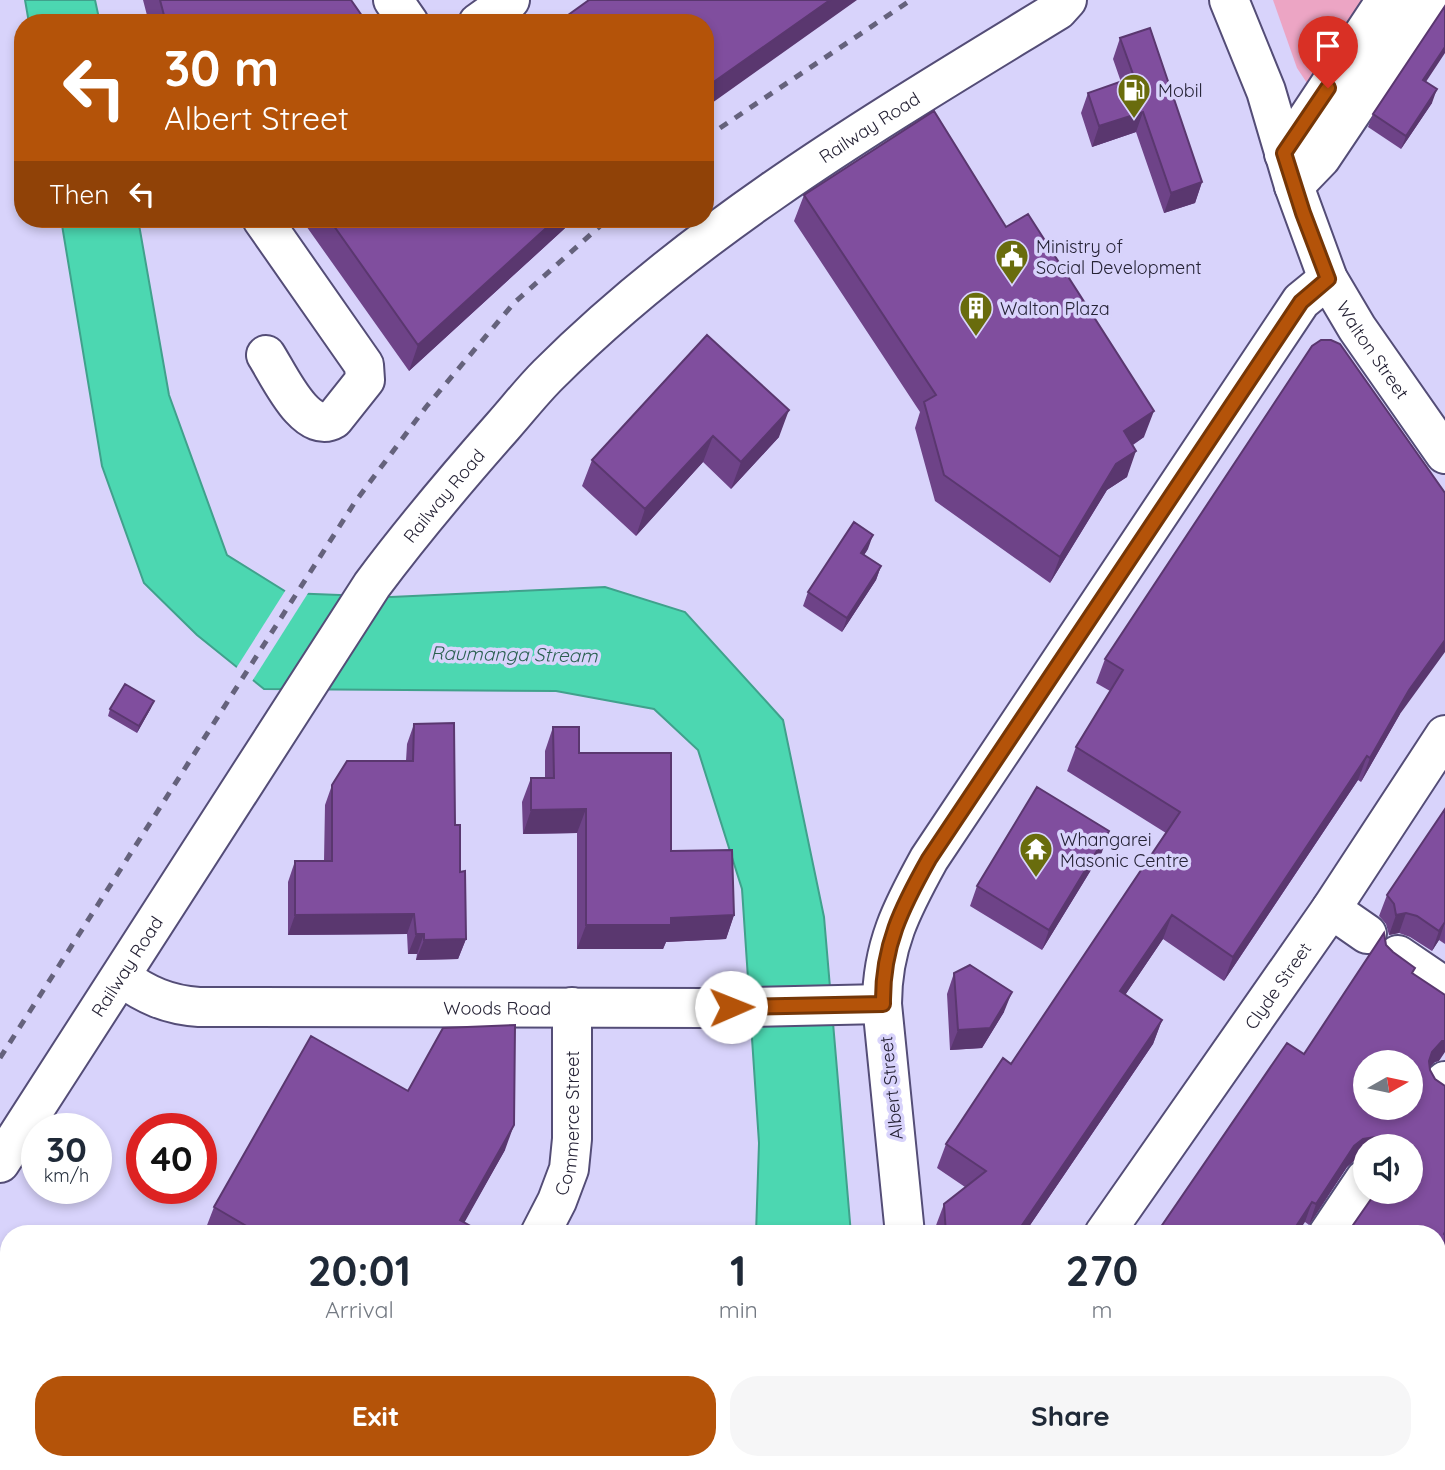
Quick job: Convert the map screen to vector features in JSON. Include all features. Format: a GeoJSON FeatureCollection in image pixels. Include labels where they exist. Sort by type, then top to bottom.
{"type":"FeatureCollection","features":[{"type":"Feature","properties":{"kind":"street"},"geometry":{"type":"LineString","coordinates":[[491,14],[510,0]]}},
{"type":"Feature","properties":{"kind":"street","name":"Railway Road"},"geometry":{"type":"LineString","coordinates":[[0,1163],[372,585],[427,512],[548,376],[614,315],[744,212],[819,158],[1058,10],[1067,0]]}},
{"type":"Feature","properties":{"kind":"street","name":"Walton Street"},"geometry":{"type":"LineString","coordinates":[[1229,0],[1266,91],[1289,170],[1328,279],[1357,328],[1445,454]]}},
{"type":"Feature","properties":{"kind":"street"},"geometry":{"type":"LineString","coordinates":[[1289,170],[1386,0]]}},
{"type":"Feature","properties":{"kind":"street"},"geometry":{"type":"LineString","coordinates":[[1289,170],[1321,158],[1427,0]]}},
{"type":"Feature","properties":{"kind":"street"},"geometry":{"type":"LineString","coordinates":[[266,355],[301,410],[316,422],[327,423],[334,419],[365,380],[364,365],[268,228]]}},
{"type":"Feature","properties":{"kind":"street","name":"Albert Street"},"geometry":{"type":"LineString","coordinates":[[904,1225],[882,980],[893,930],[907,898],[929,859],[1301,302],[1328,279]]}},
{"type":"Feature","properties":{"kind":"street","name":"Clyde Street"},"geometry":{"type":"LineString","coordinates":[[1110,1225],[1331,909],[1445,735]]}},
{"type":"Feature","properties":{"kind":"street"},"geometry":{"type":"LineString","coordinates":[[1331,909],[1445,987]]}},
{"type":"Feature","properties":{"kind":"street","name":"Woods Road"},"geometry":{"type":"LineString","coordinates":[[121,978],[149,996],[188,1007],[706,1008],[883,1004]]}},
{"type":"Feature","properties":{"kind":"street","name":"Commerce Street"},"geometry":{"type":"LineString","coordinates":[[545,1225],[569,1168],[572,1139],[572,1007]]}},
{"type":"Feature","properties":{"kind":"street"},"geometry":{"type":"LineString","coordinates":[[1445,1081],[1445,1086]]}},
{"type":"Feature","properties":{"kind":"street"},"geometry":{"type":"LineString","coordinates":[[1334,1225],[1353,1197]]}},
{"type":"Feature","properties":{"kind":"shaded area"},"geometry":{"type":"Polygon","coordinates":[[[1273,0],[1377,0],[1309,86],[1297,68],[1273,0]]]}},
{"type":"Feature","properties":{"kind":"water"},"geometry":{"type":"Polygon","coordinates":[[[25,0],[95,0],[98,14],[27,14],[25,0]]]}},
{"type":"Feature","properties":{"kind":"water","name":"Raumanga Stream"},"geometry":{"type":"Polygon","coordinates":[[[62,228],[140,228],[169,395],[227,555],[288,593],[391,597],[605,587],[685,612],[783,720],[824,917],[850,1225],[756,1225],[759,1143],[742,889],[698,750],[654,709],[556,691],[264,689],[197,635],[144,583],[102,466],[62,228]]]}},
{"type":"Feature","properties":{"kind":"pier"},"geometry":{"type":"Polygon","coordinates":[[[287,588],[310,590],[251,683],[235,670],[287,588]]]}},
{"type":"Feature","properties":{"kind":"building"},"geometry":{"type":"Polygon","coordinates":[[[160,0],[351,0],[361,14],[164,14],[160,0]]]}},
{"type":"Feature","properties":{"kind":"building"},"geometry":{"type":"Polygon","coordinates":[[[589,0],[830,0],[714,82],[714,14],[570,14],[589,0]]]}},
{"type":"Feature","properties":{"kind":"building"},"geometry":{"type":"Polygon","coordinates":[[[1445,6],[1445,47],[1423,80],[1437,89],[1406,136],[1373,114],[1445,6]]]}},
{"type":"Feature","properties":{"kind":"building"},"geometry":{"type":"Polygon","coordinates":[[[1150,28],[1202,182],[1171,193],[1143,112],[1099,126],[1088,93],[1134,77],[1120,38],[1150,28]]]}},
{"type":"Feature","properties":{"kind":"building","name":"Walton Plaza"},"geometry":{"type":"Polygon","coordinates":[[[934,111],[1006,227],[1028,214],[1154,411],[1124,431],[1136,451],[1116,464],[1060,557],[944,475],[924,402],[936,395],[804,195],[934,111]]]}},
{"type":"Feature","properties":{"kind":"building"},"geometry":{"type":"Polygon","coordinates":[[[335,228],[546,228],[418,345],[335,228]]]}},
{"type":"Feature","properties":{"kind":"building"},"geometry":{"type":"Polygon","coordinates":[[[707,335],[789,410],[741,462],[713,436],[645,509],[592,460],[707,335]]]}},
{"type":"Feature","properties":{"kind":"building"},"geometry":{"type":"Polygon","coordinates":[[[1321,340],[1340,344],[1445,493],[1445,640],[1409,690],[1370,758],[1367,756],[1233,957],[1172,915],[1120,991],[1162,1020],[1022,1225],[945,1225],[944,1204],[986,1171],[946,1144],[1003,1058],[1011,1064],[1180,812],[1076,747],[1123,670],[1105,659],[1312,346],[1321,340]]]}},
{"type":"Feature","properties":{"kind":"building"},"geometry":{"type":"Polygon","coordinates":[[[854,522],[873,535],[861,553],[881,566],[847,618],[808,592],[854,522]]]}},
{"type":"Feature","properties":{"kind":"building"},"geometry":{"type":"Polygon","coordinates":[[[125,684],[154,701],[139,726],[110,709],[125,684]]]}},
{"type":"Feature","properties":{"kind":"building"},"geometry":{"type":"Polygon","coordinates":[[[454,723],[455,825],[460,825],[460,872],[465,871],[466,939],[424,940],[424,934],[416,934],[414,914],[295,915],[295,861],[332,861],[332,785],[347,761],[413,761],[414,724],[454,723]]]}},
{"type":"Feature","properties":{"kind":"building"},"geometry":{"type":"Polygon","coordinates":[[[553,727],[579,727],[579,753],[671,753],[671,851],[732,850],[734,915],[671,918],[671,925],[586,925],[586,809],[531,810],[531,778],[554,778],[553,727]]]}},
{"type":"Feature","properties":{"kind":"building","name":"Whangarei Masonic Centre"},"geometry":{"type":"Polygon","coordinates":[[[1037,787],[1109,831],[1049,930],[977,886],[1037,787]]]}},
{"type":"Feature","properties":{"kind":"building"},"geometry":{"type":"Polygon","coordinates":[[[1445,809],[1445,922],[1439,931],[1417,916],[1406,913],[1396,915],[1394,904],[1387,895],[1445,809]]]}},
{"type":"Feature","properties":{"kind":"building"},"geometry":{"type":"Polygon","coordinates":[[[1384,933],[1386,945],[1415,968],[1412,973],[1445,995],[1445,1041],[1432,1052],[1429,1061],[1435,1079],[1445,1086],[1445,1225],[1353,1225],[1368,1204],[1423,1204],[1423,1134],[1353,1134],[1353,1148],[1316,1204],[1312,1202],[1297,1225],[1162,1225],[1287,1043],[1304,1054],[1384,933]]]}},
{"type":"Feature","properties":{"kind":"building"},"geometry":{"type":"Polygon","coordinates":[[[970,965],[1012,992],[990,1028],[958,1030],[954,973],[970,965]]]}},
{"type":"Feature","properties":{"kind":"building"},"geometry":{"type":"Polygon","coordinates":[[[515,1025],[514,1125],[460,1220],[469,1225],[245,1225],[214,1207],[311,1036],[408,1091],[443,1028],[515,1025]]]}},
{"type":"Feature","properties":{"kind":"railway"},"geometry":{"type":"LineString","coordinates":[[714,132],[911,0]]}},
{"type":"Feature","properties":{"kind":"railway"},"geometry":{"type":"LineString","coordinates":[[0,1058],[355,502],[426,407],[514,303],[598,228]]}},
{"type":"Feature","properties":{"kind":"place","name":"Mobil"},"geometry":{"type":"Point","coordinates":[1134,120]}},
{"type":"Feature","properties":{"kind":"place","name":"Ministry of Social Development"},"geometry":{"type":"Point","coordinates":[1012,286]}},
{"type":"Feature","properties":{"kind":"place","name":"Walton Plaza"},"geometry":{"type":"Point","coordinates":[976,338]}},
{"type":"Feature","properties":{"kind":"place","name":"Whangarei Masonic Centre"},"geometry":{"type":"Point","coordinates":[1036,879]}},
{"type":"Feature","properties":{"kind":"route"},"geometry":{"type":"LineString","coordinates":[[731,1007],[883,1004],[882,980],[893,930],[929,859],[1301,302],[1328,279],[1284,153],[1328,88]]}}]}
